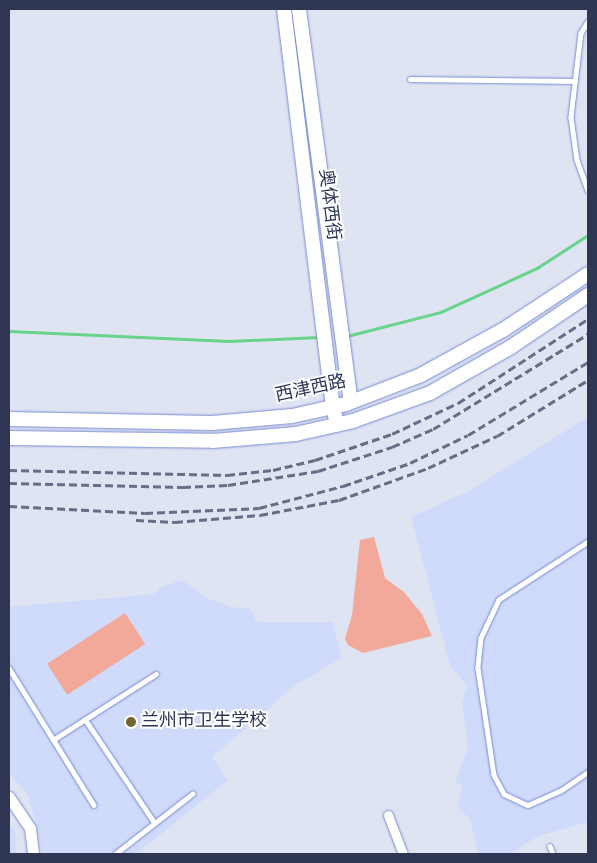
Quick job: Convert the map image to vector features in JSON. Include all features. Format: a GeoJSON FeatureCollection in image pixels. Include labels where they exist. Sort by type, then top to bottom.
{"type":"FeatureCollection","features":[{"type":"Feature","properties":{"kind":"main road","name":"奥体西街"},"geometry":{"type":"LineString","coordinates":[[284,9],[333,407],[337,425]]}},
{"type":"Feature","properties":{"kind":"main road","name":"奥体西街"},"geometry":{"type":"LineString","coordinates":[[299,9],[351,402]]}},
{"type":"Feature","properties":{"kind":"main road","name":"西津西路"},"geometry":{"type":"LineString","coordinates":[[9,419],[212,422],[292,416],[333,407],[421,375],[503,330],[588,274]]}},
{"type":"Feature","properties":{"kind":"main road"},"geometry":{"type":"LineString","coordinates":[[9,438],[213,441],[296,434],[337,425],[430,393],[511,347],[588,296]]}},
{"type":"Feature","properties":{"kind":"main road"},"geometry":{"type":"LineString","coordinates":[[9,797],[30,828],[34,854]]}},
{"type":"Feature","properties":{"kind":"street"},"geometry":{"type":"LineString","coordinates":[[388,815],[402,854]]}},
{"type":"Feature","properties":{"kind":"lane"},"geometry":{"type":"LineString","coordinates":[[588,22],[581,33],[573,81],[571,117],[577,160],[588,190]]}},
{"type":"Feature","properties":{"kind":"lane"},"geometry":{"type":"LineString","coordinates":[[410,79],[573,81]]}},
{"type":"Feature","properties":{"kind":"lane"},"geometry":{"type":"LineString","coordinates":[[588,542],[499,600],[481,638],[478,668],[494,775],[504,794],[528,805],[560,791],[588,772]]}},
{"type":"Feature","properties":{"kind":"lane"},"geometry":{"type":"LineString","coordinates":[[9,668],[94,805]]}},
{"type":"Feature","properties":{"kind":"lane"},"geometry":{"type":"LineString","coordinates":[[53,740],[156,674]]}},
{"type":"Feature","properties":{"kind":"lane"},"geometry":{"type":"LineString","coordinates":[[85,719],[155,823]]}},
{"type":"Feature","properties":{"kind":"lane"},"geometry":{"type":"LineString","coordinates":[[115,854],[192,794]]}},
{"type":"Feature","properties":{"kind":"lane"},"geometry":{"type":"LineString","coordinates":[[550,846],[553,854]]}},
{"type":"Feature","properties":{"kind":"shaded area"},"geometry":{"type":"Polygon","coordinates":[[[588,417],[588,822],[538,836],[510,854],[478,854],[470,819],[457,807],[463,784],[455,783],[468,747],[462,703],[467,686],[450,665],[411,517],[467,492],[588,417]]]}},
{"type":"Feature","properties":{"kind":"shaded area"},"geometry":{"type":"Polygon","coordinates":[[[374,537],[385,578],[404,592],[422,614],[432,636],[363,653],[348,645],[345,639],[352,615],[360,540],[374,537]]]}},
{"type":"Feature","properties":{"kind":"shaded area","name":"兰州市卫生学校"},"geometry":{"type":"Polygon","coordinates":[[[182,580],[207,598],[231,607],[250,609],[257,622],[333,622],[341,658],[294,686],[212,757],[228,780],[136,854],[42,854],[37,825],[27,794],[9,773],[9,607],[154,594],[161,587],[182,580]]]}},
{"type":"Feature","properties":{"kind":"shaded area"},"geometry":{"type":"Polygon","coordinates":[[[125,613],[145,644],[67,695],[47,664],[125,613]]]}},
{"type":"Feature","properties":{"kind":"shaded area"},"geometry":{"type":"Polygon","coordinates":[[[9,824],[16,832],[16,854],[9,854],[9,824]]]}},
{"type":"Feature","properties":{"kind":"waterway"},"geometry":{"type":"LineString","coordinates":[[347,336],[441,312],[537,268],[588,235]]}},
{"type":"Feature","properties":{"kind":"waterway"},"geometry":{"type":"LineString","coordinates":[[9,331],[229,341],[319,337]]}},
{"type":"Feature","properties":{"kind":"railway"},"geometry":{"type":"LineString","coordinates":[[9,470],[227,475],[273,470],[315,460],[392,434],[458,403],[588,319]]}},
{"type":"Feature","properties":{"kind":"railway"},"geometry":{"type":"LineString","coordinates":[[9,483],[183,487],[228,485],[318,471],[392,447],[433,429],[588,334]]}},
{"type":"Feature","properties":{"kind":"railway"},"geometry":{"type":"LineString","coordinates":[[9,506],[145,513],[259,508],[343,486],[410,463],[468,435],[588,362]]}},
{"type":"Feature","properties":{"kind":"railway"},"geometry":{"type":"LineString","coordinates":[[136,520],[175,522],[260,515],[339,500],[428,468],[497,436],[588,380]]}},
{"type":"Feature","properties":{"kind":"place","name":"兰州市卫生学校"},"geometry":{"type":"Point","coordinates":[131,722]}}]}
